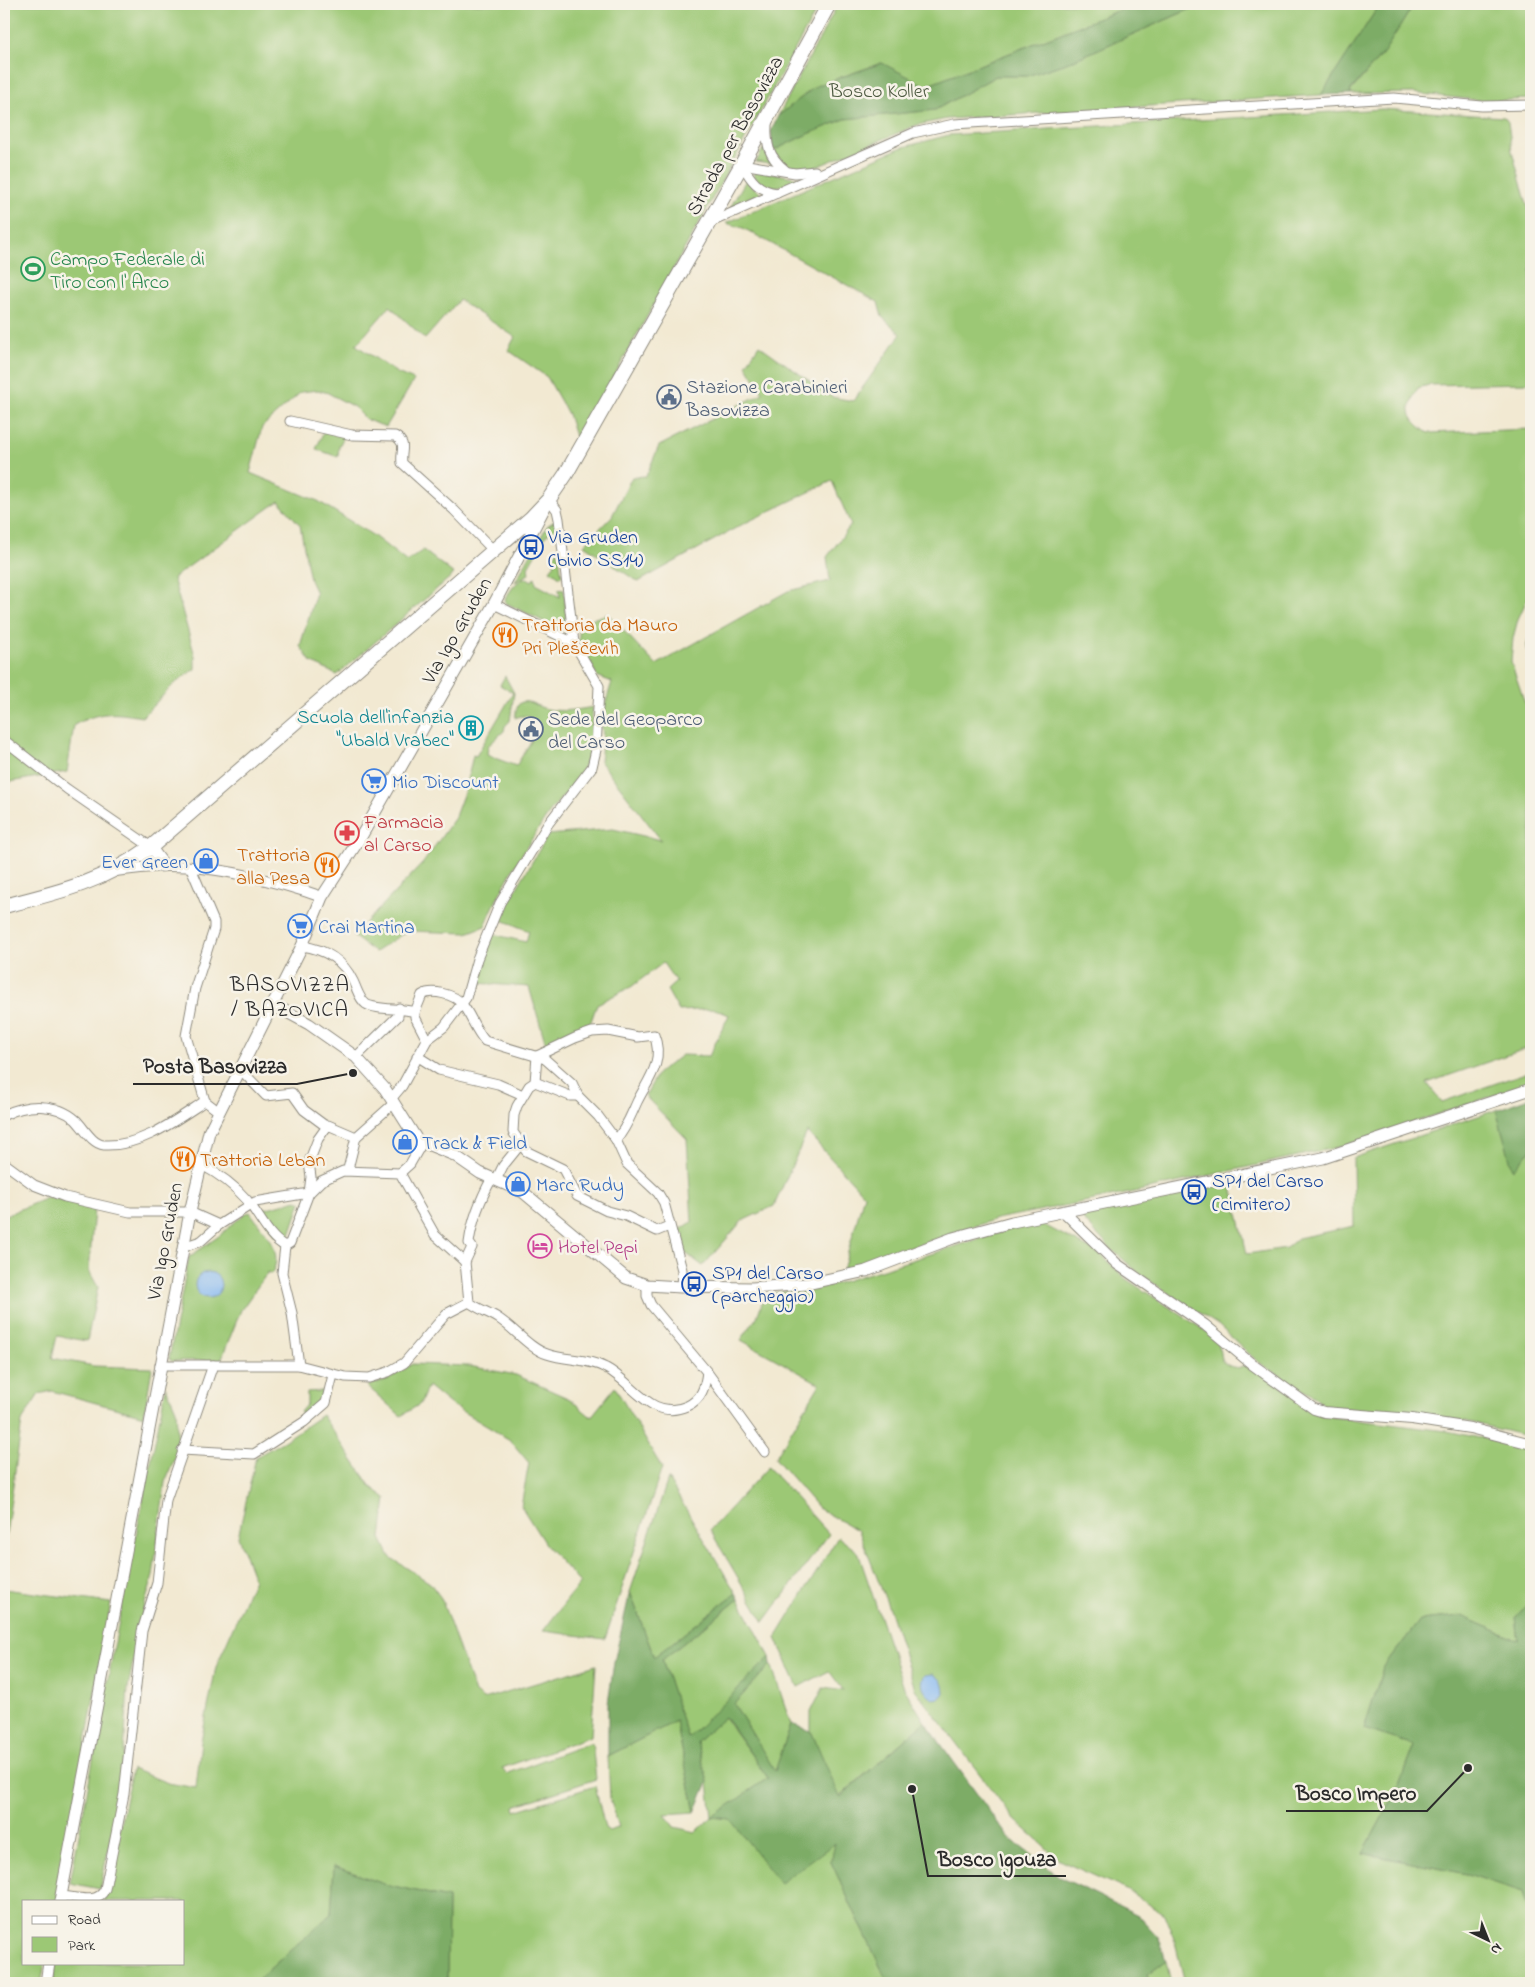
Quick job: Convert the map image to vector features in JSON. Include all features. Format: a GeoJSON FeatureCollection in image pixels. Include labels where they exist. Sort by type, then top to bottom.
{"type":"FeatureCollection","features":[{"type":"Feature","properties":{"kind":"main road","name":"Strada per Basovizza"},"geometry":{"type":"LineString","coordinates":[[673,286],[829,4]]}},
{"type":"Feature","properties":{"kind":"main road","name":"Via Igo Gruden"},"geometry":{"type":"LineString","coordinates":[[61,1898],[183,1247],[200,1164],[218,1111],[239,1068],[274,1005],[302,946],[322,897],[362,835],[494,604],[549,499],[566,474],[673,286]]}},
{"type":"Feature","properties":{"kind":"main road"},"geometry":{"type":"LineString","coordinates":[[4,905],[68,889],[115,871],[151,847],[494,551],[549,499]]}},
{"type":"Feature","properties":{"kind":"main road"},"geometry":{"type":"LineString","coordinates":[[274,1005],[309,1024],[356,1057],[376,1079],[392,1101],[410,1132],[422,1143],[454,1155],[471,1168],[531,1198],[626,1278],[647,1285],[752,1288],[807,1284],[866,1271],[953,1238],[987,1229],[1323,1158],[1531,1090]]}},
{"type":"Feature","properties":{"kind":"main road"},"geometry":{"type":"LineString","coordinates":[[46,1983],[49,1964]]}},
{"type":"Feature","properties":{"kind":"street"},"geometry":{"type":"LineString","coordinates":[[709,223],[913,132],[970,122],[1394,98],[1482,106],[1531,105]]}},
{"type":"Feature","properties":{"kind":"street"},"geometry":{"type":"LineString","coordinates":[[767,119],[766,138],[770,154],[785,171]]}},
{"type":"Feature","properties":{"kind":"street"},"geometry":{"type":"LineString","coordinates":[[742,164],[807,173],[847,160]]}},
{"type":"Feature","properties":{"kind":"street"},"geometry":{"type":"LineString","coordinates":[[742,164],[756,186],[778,193]]}},
{"type":"Feature","properties":{"kind":"street"},"geometry":{"type":"LineString","coordinates":[[290,421],[352,435],[395,436],[402,442],[404,448],[402,463],[454,510],[494,551]]}},
{"type":"Feature","properties":{"kind":"street"},"geometry":{"type":"LineString","coordinates":[[348,1169],[356,1137],[392,1101],[427,1040],[444,1027],[468,992],[477,959],[500,903],[548,824],[592,767],[596,750],[599,686],[574,643],[559,519],[557,510],[549,499]]}},
{"type":"Feature","properties":{"kind":"street"},"geometry":{"type":"LineString","coordinates":[[494,604],[574,643]]}},
{"type":"Feature","properties":{"kind":"street"},"geometry":{"type":"LineString","coordinates":[[4,740],[67,789],[151,847],[165,866]]}},
{"type":"Feature","properties":{"kind":"street"},"geometry":{"type":"LineString","coordinates":[[115,871],[165,866],[191,868],[266,880],[292,886],[322,897]]}},
{"type":"Feature","properties":{"kind":"street"},"geometry":{"type":"LineString","coordinates":[[191,868],[214,922],[212,940],[195,988],[186,1036],[205,1100],[218,1111]]}},
{"type":"Feature","properties":{"kind":"street"},"geometry":{"type":"LineString","coordinates":[[302,946],[324,950],[348,970],[361,999],[369,1006],[399,1008],[416,1012]]}},
{"type":"Feature","properties":{"kind":"street"},"geometry":{"type":"LineString","coordinates":[[427,1040],[415,1017],[422,995],[428,991],[461,1002],[486,1041],[546,1059],[563,1074],[572,1083],[578,1096],[616,1140],[627,1164],[658,1193],[664,1203],[668,1226],[682,1270],[681,1287]]}},
{"type":"Feature","properties":{"kind":"street"},"geometry":{"type":"LineString","coordinates":[[356,1057],[398,1016],[399,1008]]}},
{"type":"Feature","properties":{"kind":"street"},"geometry":{"type":"LineString","coordinates":[[537,1056],[574,1038],[592,1032],[608,1030],[638,1037],[654,1035],[657,1042],[651,1080],[616,1140]]}},
{"type":"Feature","properties":{"kind":"street"},"geometry":{"type":"LineString","coordinates":[[417,1056],[448,1074],[498,1084],[523,1095]]}},
{"type":"Feature","properties":{"kind":"street"},"geometry":{"type":"LineString","coordinates":[[537,1056],[535,1082],[523,1095],[512,1124],[513,1132],[520,1145],[540,1160],[563,1169],[577,1196],[607,1211],[626,1216],[657,1231],[668,1226]]}},
{"type":"Feature","properties":{"kind":"street"},"geometry":{"type":"LineString","coordinates":[[239,1068],[266,1096],[292,1093],[304,1110],[327,1127],[332,1126],[356,1137]]}},
{"type":"Feature","properties":{"kind":"street"},"geometry":{"type":"LineString","coordinates":[[535,1082],[570,1096],[578,1096]]}},
{"type":"Feature","properties":{"kind":"street"},"geometry":{"type":"LineString","coordinates":[[4,1115],[14,1109],[37,1105],[49,1108],[76,1120],[97,1143],[104,1145],[125,1143],[152,1135],[205,1100]]}},
{"type":"Feature","properties":{"kind":"street"},"geometry":{"type":"LineString","coordinates":[[299,1365],[292,1313],[282,1273],[286,1246],[290,1243],[309,1193],[311,1177],[309,1162],[318,1139],[327,1127]]}},
{"type":"Feature","properties":{"kind":"street"},"geometry":{"type":"LineString","coordinates":[[183,1247],[201,1240],[250,1204],[309,1193],[322,1181],[348,1169],[371,1173],[400,1173],[410,1164],[422,1143]]}},
{"type":"Feature","properties":{"kind":"street"},"geometry":{"type":"LineString","coordinates":[[520,1145],[480,1200],[470,1236],[469,1243],[472,1247],[465,1262],[469,1302],[480,1310],[499,1319],[546,1354],[584,1361],[608,1368],[648,1403],[658,1407],[675,1410],[697,1400],[705,1388],[707,1372]]}},
{"type":"Feature","properties":{"kind":"street"},"geometry":{"type":"LineString","coordinates":[[4,1163],[34,1185],[65,1197],[130,1212],[190,1212],[219,1225]]}},
{"type":"Feature","properties":{"kind":"street"},"geometry":{"type":"LineString","coordinates":[[200,1164],[230,1185],[250,1204],[274,1237],[286,1246]]}},
{"type":"Feature","properties":{"kind":"street"},"geometry":{"type":"LineString","coordinates":[[400,1173],[435,1235],[465,1262]]}},
{"type":"Feature","properties":{"kind":"street"},"geometry":{"type":"LineString","coordinates":[[1064,1212],[1116,1264],[1205,1325],[1253,1365],[1314,1409],[1324,1412],[1412,1419],[1470,1428],[1531,1444]]}},
{"type":"Feature","properties":{"kind":"street"},"geometry":{"type":"LineString","coordinates":[[647,1285],[647,1296],[651,1305],[707,1372],[765,1452]]}},
{"type":"Feature","properties":{"kind":"street"},"geometry":{"type":"LineString","coordinates":[[160,1364],[299,1365],[333,1375],[360,1379],[395,1369],[404,1363],[446,1314],[469,1302]]}},
{"type":"Feature","properties":{"kind":"street"},"geometry":{"type":"LineString","coordinates":[[61,1898],[96,1899],[102,1895],[105,1889],[124,1794],[142,1631],[157,1583],[166,1500],[213,1365]]}},
{"type":"Feature","properties":{"kind":"street"},"geometry":{"type":"LineString","coordinates":[[182,1450],[254,1454],[304,1422],[326,1403],[333,1375]]}},
{"type":"Feature","properties":{"kind":"green space"},"geometry":{"type":"Polygon","coordinates":[[[4,4],[820,4],[577,443],[568,414],[547,377],[508,350],[515,337],[459,300],[425,339],[390,306],[356,345],[397,373],[414,380],[386,427],[367,420],[354,407],[328,393],[318,390],[301,392],[262,427],[250,473],[318,501],[374,536],[407,562],[423,550],[454,574],[337,675],[311,662],[300,646],[316,593],[310,580],[300,525],[279,501],[173,578],[195,656],[195,669],[174,684],[142,717],[107,714],[83,720],[74,725],[67,772],[4,783],[4,4]]]}},
{"type":"Feature","properties":{"kind":"green space"},"geometry":{"type":"Polygon","coordinates":[[[838,4],[1135,4],[926,86],[881,63],[816,86],[778,116],[838,4]]]}},
{"type":"Feature","properties":{"kind":"green space","name":"Bosco Koller"},"geometry":{"type":"Polygon","coordinates":[[[1135,4],[1202,4],[1069,62],[1027,76],[996,76],[935,110],[845,119],[773,151],[771,131],[778,116],[816,86],[882,63],[926,86],[1135,4]]]}},
{"type":"Feature","properties":{"kind":"green space"},"geometry":{"type":"Polygon","coordinates":[[[1202,4],[1380,4],[1321,95],[947,119],[917,125],[816,167],[794,169],[783,164],[773,151],[845,119],[935,110],[996,76],[1027,76],[1069,62],[1202,4]]]}},
{"type":"Feature","properties":{"kind":"green space"},"geometry":{"type":"Polygon","coordinates":[[[1380,4],[1414,4],[1384,52],[1350,91],[1352,94],[1321,95],[1380,4]]]}},
{"type":"Feature","properties":{"kind":"green space"},"geometry":{"type":"Polygon","coordinates":[[[1414,4],[1531,4],[1531,99],[1485,101],[1412,93],[1352,94],[1350,92],[1384,52],[1414,4]]]}},
{"type":"Feature","properties":{"kind":"green space"},"geometry":{"type":"Polygon","coordinates":[[[1382,109],[1504,117],[1508,122],[1512,151],[1531,219],[1531,381],[1529,383],[1429,385],[1418,388],[1411,402],[1410,413],[1416,423],[1428,433],[1531,429],[1531,521],[1529,525],[1531,591],[1518,619],[1513,638],[1511,662],[1531,721],[1531,1047],[1427,1083],[1442,1102],[1531,1071],[1531,1083],[1343,1146],[1130,1193],[996,1219],[843,1270],[864,1195],[807,1132],[774,1206],[742,1221],[703,1266],[684,1252],[678,1231],[692,1222],[687,1139],[645,1096],[658,1073],[682,1055],[709,1056],[729,1015],[715,1009],[679,1011],[667,990],[676,982],[663,963],[631,987],[597,1004],[588,1030],[547,1048],[529,987],[476,983],[492,934],[526,942],[529,931],[502,920],[505,908],[548,835],[613,829],[661,840],[600,761],[603,736],[601,718],[612,682],[597,676],[579,642],[579,623],[608,614],[656,665],[788,591],[830,581],[827,557],[851,525],[832,481],[743,524],[638,582],[584,545],[612,516],[632,477],[646,476],[659,446],[763,393],[746,365],[759,345],[832,397],[853,401],[901,334],[882,317],[878,302],[743,228],[726,223],[900,148],[949,135],[1382,109]]]}},
{"type":"Feature","properties":{"kind":"green space"},"geometry":{"type":"Polygon","coordinates":[[[763,149],[771,163],[770,164],[756,162],[763,149]]]}},
{"type":"Feature","properties":{"kind":"green space"},"geometry":{"type":"Polygon","coordinates":[[[756,170],[798,178],[798,180],[785,185],[769,186],[763,184],[753,175],[756,170]]]}},
{"type":"Feature","properties":{"kind":"green space"},"geometry":{"type":"Polygon","coordinates":[[[746,180],[762,195],[731,208],[731,206],[746,180]]]}},
{"type":"Feature","properties":{"kind":"green space"},"geometry":{"type":"Polygon","coordinates":[[[325,429],[345,435],[339,446],[338,457],[316,449],[325,429]]]}},
{"type":"Feature","properties":{"kind":"green space"},"geometry":{"type":"Polygon","coordinates":[[[556,520],[557,533],[547,534],[528,567],[529,574],[515,582],[547,526],[556,520]]]}},
{"type":"Feature","properties":{"kind":"green space"},"geometry":{"type":"Polygon","coordinates":[[[558,550],[562,576],[560,577],[550,570],[555,564],[551,557],[558,550]]]}},
{"type":"Feature","properties":{"kind":"green space"},"geometry":{"type":"Polygon","coordinates":[[[535,577],[536,584],[560,597],[559,589],[564,590],[567,633],[506,603],[505,599],[517,583],[527,578],[532,581],[535,577]]]}},
{"type":"Feature","properties":{"kind":"green space"},"geometry":{"type":"Polygon","coordinates":[[[1531,627],[1531,684],[1527,645],[1531,627]]]}},
{"type":"Feature","properties":{"kind":"green space"},"geometry":{"type":"Polygon","coordinates":[[[505,676],[514,693],[510,721],[505,726],[504,731],[488,746],[487,755],[516,766],[538,730],[536,722],[527,716],[515,718],[520,703],[526,702],[558,710],[576,710],[593,707],[591,745],[585,765],[574,783],[547,816],[521,856],[505,883],[485,926],[467,933],[407,931],[375,952],[353,936],[423,863],[454,819],[466,787],[473,755],[476,756],[513,693],[500,685],[505,676]]]}},
{"type":"Feature","properties":{"kind":"green space"},"geometry":{"type":"Polygon","coordinates":[[[1531,1097],[1531,1149],[1513,1170],[1496,1110],[1531,1097]]]}},
{"type":"Feature","properties":{"kind":"green space"},"geometry":{"type":"Polygon","coordinates":[[[1496,1110],[1513,1169],[1531,1149],[1531,1437],[1465,1421],[1403,1413],[1323,1407],[1315,1397],[1258,1362],[1218,1325],[1141,1275],[1109,1247],[1078,1214],[1231,1182],[1247,1254],[1286,1248],[1298,1238],[1354,1226],[1353,1158],[1496,1110]]]}},
{"type":"Feature","properties":{"kind":"green space"},"geometry":{"type":"Polygon","coordinates":[[[49,1197],[94,1209],[89,1271],[98,1287],[87,1341],[57,1336],[52,1358],[94,1366],[152,1368],[144,1416],[52,1391],[39,1394],[22,1421],[4,1549],[4,1216],[49,1197]]]}},
{"type":"Feature","properties":{"kind":"green space"},"geometry":{"type":"Polygon","coordinates":[[[297,1200],[301,1202],[289,1237],[275,1235],[260,1210],[297,1200]]]}},
{"type":"Feature","properties":{"kind":"green space"},"geometry":{"type":"Polygon","coordinates":[[[250,1212],[266,1234],[274,1250],[275,1266],[271,1274],[268,1272],[241,1310],[221,1360],[172,1361],[169,1359],[189,1257],[219,1236],[244,1214],[250,1212]]]}},
{"type":"Feature","properties":{"kind":"green space"},"geometry":{"type":"Polygon","coordinates":[[[1040,1223],[1100,1254],[1126,1279],[1218,1339],[1221,1360],[1227,1365],[1237,1368],[1248,1366],[1331,1417],[1447,1431],[1531,1449],[1531,1600],[1515,1618],[1518,1640],[1462,1616],[1420,1620],[1383,1668],[1364,1729],[1414,1745],[1397,1790],[1363,1853],[1471,1875],[1523,1892],[1531,1919],[1531,1983],[1185,1983],[1174,1939],[1164,1914],[1127,1890],[1061,1861],[1014,1819],[915,1689],[890,1611],[859,1531],[818,1508],[775,1458],[820,1384],[741,1340],[757,1317],[765,1294],[835,1284],[1011,1229],[1040,1223]]]}},
{"type":"Feature","properties":{"kind":"green space"},"geometry":{"type":"Polygon","coordinates":[[[412,1364],[469,1366],[516,1375],[570,1399],[591,1417],[615,1387],[662,1468],[605,1639],[543,1631],[580,1583],[545,1544],[521,1506],[529,1463],[510,1440],[450,1404],[428,1386],[420,1404],[401,1416],[367,1386],[389,1379],[412,1364]]]}},
{"type":"Feature","properties":{"kind":"green space"},"geometry":{"type":"Polygon","coordinates":[[[166,1387],[176,1410],[178,1451],[165,1482],[153,1576],[143,1610],[128,1688],[122,1783],[100,1889],[70,1883],[122,1605],[166,1387]]]}},
{"type":"Feature","properties":{"kind":"green space"},"geometry":{"type":"Polygon","coordinates":[[[322,1391],[323,1400],[304,1416],[300,1412],[307,1404],[307,1392],[322,1391]]]}},
{"type":"Feature","properties":{"kind":"green space"},"geometry":{"type":"Polygon","coordinates":[[[322,1415],[371,1487],[386,1498],[381,1538],[390,1557],[430,1583],[441,1598],[475,1693],[483,1699],[596,1665],[591,1736],[502,1768],[506,1774],[592,1742],[596,1779],[514,1806],[515,1811],[595,1786],[605,1828],[609,1831],[619,1827],[610,1799],[608,1756],[676,1721],[695,1812],[665,1814],[674,1827],[696,1832],[712,1817],[708,1782],[697,1742],[724,1717],[768,1778],[713,1817],[730,1819],[752,1844],[836,1842],[831,1862],[888,1983],[447,1983],[448,1898],[384,1884],[334,1866],[331,1914],[254,1983],[53,1983],[56,1964],[185,1964],[185,1900],[104,1900],[132,1769],[168,1783],[196,1788],[201,1742],[216,1667],[254,1579],[238,1537],[256,1457],[284,1441],[322,1415]]]}},
{"type":"Feature","properties":{"kind":"green space"},"geometry":{"type":"Polygon","coordinates":[[[768,1467],[829,1534],[764,1622],[710,1530],[768,1467]]]}},
{"type":"Feature","properties":{"kind":"green space"},"geometry":{"type":"Polygon","coordinates":[[[668,1479],[736,1593],[654,1657],[630,1592],[668,1479]]]}},
{"type":"Feature","properties":{"kind":"green space"},"geometry":{"type":"Polygon","coordinates":[[[838,1537],[858,1552],[904,1688],[925,1722],[839,1797],[811,1731],[811,1712],[823,1688],[844,1691],[829,1671],[798,1687],[776,1638],[838,1537]]]}},
{"type":"Feature","properties":{"kind":"green space"},"geometry":{"type":"Polygon","coordinates":[[[4,1589],[111,1603],[57,1900],[22,1900],[22,1964],[45,1964],[41,1983],[4,1983],[4,1589]]]}},
{"type":"Feature","properties":{"kind":"green space"},"geometry":{"type":"Polygon","coordinates":[[[630,1592],[654,1657],[736,1593],[739,1599],[662,1660],[688,1738],[770,1657],[771,1664],[734,1704],[775,1771],[791,1724],[811,1731],[840,1797],[925,1722],[1008,1837],[1060,1877],[1138,1915],[1159,1938],[1166,1961],[1147,1975],[1150,1983],[888,1983],[831,1862],[835,1843],[780,1883],[730,1819],[712,1817],[768,1778],[725,1717],[697,1742],[708,1782],[695,1812],[676,1721],[608,1756],[608,1704],[614,1662],[630,1592]]]}},
{"type":"Feature","properties":{"kind":"green space"},"geometry":{"type":"Polygon","coordinates":[[[739,1599],[770,1657],[688,1739],[662,1660],[739,1599]]]}},
{"type":"Feature","properties":{"kind":"green space"},"geometry":{"type":"Polygon","coordinates":[[[1531,1600],[1531,1919],[1523,1892],[1471,1875],[1363,1853],[1397,1790],[1414,1745],[1364,1729],[1383,1668],[1420,1620],[1462,1616],[1518,1640],[1515,1618],[1531,1600]]]}},
{"type":"Feature","properties":{"kind":"green space"},"geometry":{"type":"Polygon","coordinates":[[[771,1664],[791,1724],[775,1772],[734,1704],[771,1664]]]}},
{"type":"Feature","properties":{"kind":"green space"},"geometry":{"type":"Polygon","coordinates":[[[334,1866],[384,1884],[448,1898],[447,1983],[254,1983],[331,1914],[334,1866]]]}},
{"type":"Feature","properties":{"kind":"green space"},"geometry":{"type":"Polygon","coordinates":[[[1166,1961],[1171,1983],[1150,1983],[1147,1975],[1166,1961]]]}},
{"type":"Feature","properties":{"kind":"water"},"geometry":{"type":"Polygon","coordinates":[[[208,1272],[217,1276],[221,1285],[217,1294],[208,1298],[199,1294],[195,1285],[199,1276],[208,1272]]]}},
{"type":"Feature","properties":{"kind":"water"},"geometry":{"type":"Polygon","coordinates":[[[933,1674],[940,1680],[944,1693],[940,1698],[933,1699],[923,1689],[922,1682],[925,1675],[933,1674]]]}},
{"type":"Feature","properties":{"kind":"place","name":"Campo Federale di Tiro con l' Arco"},"geometry":{"type":"Point","coordinates":[33,269]}},
{"type":"Feature","properties":{"kind":"place","name":"Stazione Carabinieri Basovizza"},"geometry":{"type":"Point","coordinates":[669,397]}},
{"type":"Feature","properties":{"kind":"place","name":"Via Gruden (bivio SS14)"},"geometry":{"type":"Point","coordinates":[531,547]}},
{"type":"Feature","properties":{"kind":"place","name":"Trattoria da Mauro Pri Pleščevih"},"geometry":{"type":"Point","coordinates":[505,635]}},
{"type":"Feature","properties":{"kind":"place","name":"Scuola dell'infanzia \"Ubald Vrabec\""},"geometry":{"type":"Point","coordinates":[471,728]}},
{"type":"Feature","properties":{"kind":"place","name":"Sede del Geoparco del Carso"},"geometry":{"type":"Point","coordinates":[531,729]}},
{"type":"Feature","properties":{"kind":"place","name":"Mio Discount"},"geometry":{"type":"Point","coordinates":[374,781]}},
{"type":"Feature","properties":{"kind":"place","name":"Farmacia al Carso"},"geometry":{"type":"Point","coordinates":[347,833]}},
{"type":"Feature","properties":{"kind":"place","name":"Ever Green"},"geometry":{"type":"Point","coordinates":[206,861]}},
{"type":"Feature","properties":{"kind":"place","name":"Trattoria alla Pesa"},"geometry":{"type":"Point","coordinates":[327,865]}},
{"type":"Feature","properties":{"kind":"place","name":"Crai Martina"},"geometry":{"type":"Point","coordinates":[300,926]}},
{"type":"Feature","properties":{"kind":"place","name":"Posta Basovizza"},"geometry":{"type":"Point","coordinates":[353,1073]}},
{"type":"Feature","properties":{"kind":"place","name":"Track & Field"},"geometry":{"type":"Point","coordinates":[405,1142]}},
{"type":"Feature","properties":{"kind":"place","name":"Trattoria Leban"},"geometry":{"type":"Point","coordinates":[183,1159]}},
{"type":"Feature","properties":{"kind":"place","name":"Marc Rudy"},"geometry":{"type":"Point","coordinates":[518,1184]}},
{"type":"Feature","properties":{"kind":"place","name":"SP1 del Carso (cimitero)"},"geometry":{"type":"Point","coordinates":[1194,1192]}},
{"type":"Feature","properties":{"kind":"place","name":"Hotel Pepi"},"geometry":{"type":"Point","coordinates":[540,1246]}},
{"type":"Feature","properties":{"kind":"place","name":"SP1 del Carso (parcheggio)"},"geometry":{"type":"Point","coordinates":[694,1284]}},
{"type":"Feature","properties":{"kind":"place","name":"Bosco Impero"},"geometry":{"type":"Point","coordinates":[1468,1768]}},
{"type":"Feature","properties":{"kind":"place","name":"Bosco Igouza"},"geometry":{"type":"Point","coordinates":[912,1789]}},
{"type":"Feature","properties":{"kind":"district","name":"BASOVIZZA / BAZOVICA"},"geometry":{"type":"Point","coordinates":[290,996]}}]}
